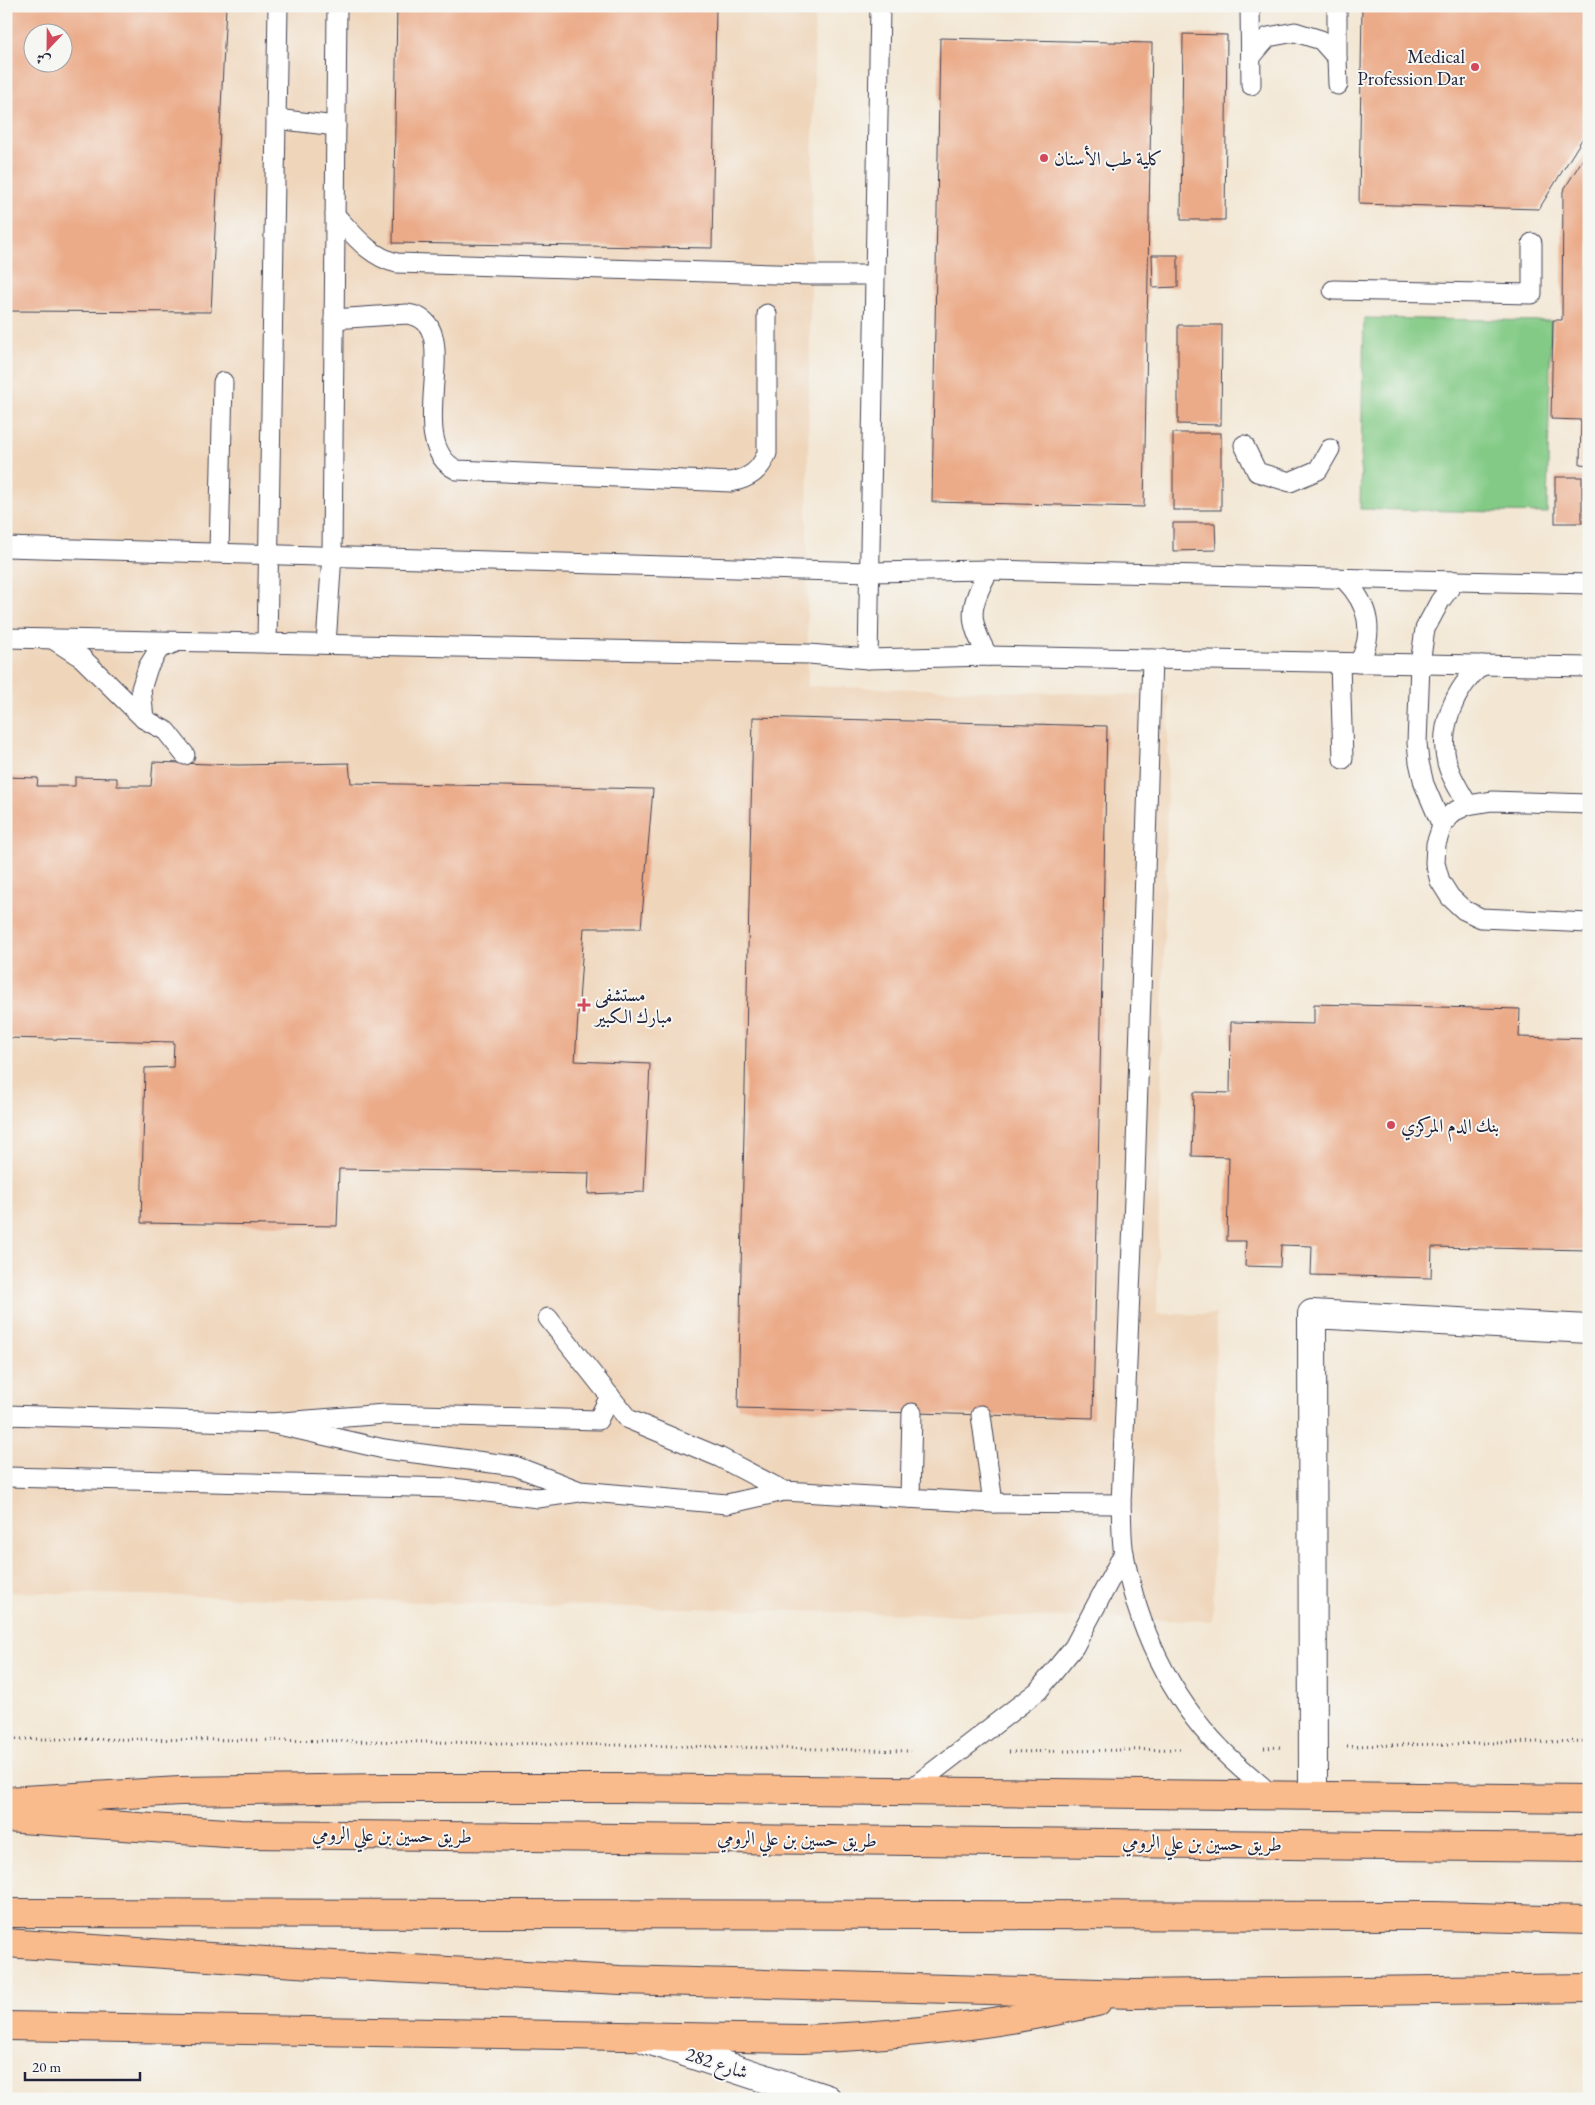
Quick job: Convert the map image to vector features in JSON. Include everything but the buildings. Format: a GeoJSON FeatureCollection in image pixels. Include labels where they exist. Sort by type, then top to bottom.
{"type":"FeatureCollection","features":[{"type":"Feature","properties":{"kind":"highway"},"geometry":{"type":"LineString","coordinates":[[1293,1793],[1531,1788],[1589,1784]]}},
{"type":"Feature","properties":{"kind":"highway"},"geometry":{"type":"LineString","coordinates":[[6,1801],[180,1791],[632,1788],[1293,1793],[1589,1799]]}},
{"type":"Feature","properties":{"kind":"highway","name":"طريق حسين بن علي الرومي"},"geometry":{"type":"LineString","coordinates":[[6,1818],[240,1834],[1589,1848]]}},
{"type":"Feature","properties":{"kind":"highway"},"geometry":{"type":"LineString","coordinates":[[6,1913],[1434,1916],[1589,1920]]}},
{"type":"Feature","properties":{"kind":"highway"},"geometry":{"type":"LineString","coordinates":[[6,1943],[306,1963],[620,1980],[1134,1994],[1589,1988]]}},
{"type":"Feature","properties":{"kind":"highway"},"geometry":{"type":"LineString","coordinates":[[6,2026],[803,2039],[887,2035],[970,2027],[1134,1994]]}},
{"type":"Feature","properties":{"kind":"street"},"geometry":{"type":"LineString","coordinates":[[1293,1793],[1313,1746],[1312,1314],[1589,1329]]}},
{"type":"Feature","properties":{"kind":"street","name":"شارع 282"},"geometry":{"type":"LineString","coordinates":[[636,2036],[827,2099]]}},
{"type":"Feature","properties":{"kind":"lane"},"geometry":{"type":"LineString","coordinates":[[267,643],[278,6]]}},
{"type":"Feature","properties":{"kind":"lane"},"geometry":{"type":"LineString","coordinates":[[326,644],[332,555],[337,6]]}},
{"type":"Feature","properties":{"kind":"lane"},"geometry":{"type":"LineString","coordinates":[[868,659],[880,6]]}},
{"type":"Feature","properties":{"kind":"lane"},"geometry":{"type":"LineString","coordinates":[[1250,6],[1252,85]]}},
{"type":"Feature","properties":{"kind":"lane"},"geometry":{"type":"LineString","coordinates":[[1337,6],[1338,85]]}},
{"type":"Feature","properties":{"kind":"lane"},"geometry":{"type":"LineString","coordinates":[[1251,57],[1268,37],[1295,32],[1321,40],[1337,58]]}},
{"type":"Feature","properties":{"kind":"lane"},"geometry":{"type":"LineString","coordinates":[[276,119],[336,126]]}},
{"type":"Feature","properties":{"kind":"lane"},"geometry":{"type":"LineString","coordinates":[[335,215],[368,250],[388,261],[398,263],[810,275],[875,274]]}},
{"type":"Feature","properties":{"kind":"lane"},"geometry":{"type":"LineString","coordinates":[[1333,290],[1532,294],[1532,242]]}},
{"type":"Feature","properties":{"kind":"lane"},"geometry":{"type":"LineString","coordinates":[[334,319],[407,314],[417,315],[425,320],[434,335],[433,438],[440,458],[447,466],[457,470],[731,482],[755,473],[767,453],[767,314]]}},
{"type":"Feature","properties":{"kind":"lane"},"geometry":{"type":"LineString","coordinates":[[219,552],[223,382]]}},
{"type":"Feature","properties":{"kind":"lane"},"geometry":{"type":"LineString","coordinates":[[1244,445],[1257,472],[1290,482],[1318,470],[1330,449]]}},
{"type":"Feature","properties":{"kind":"lane"},"geometry":{"type":"LineString","coordinates":[[6,548],[332,555],[870,572],[989,570],[1345,580],[1589,584]]}},
{"type":"Feature","properties":{"kind":"lane"},"geometry":{"type":"LineString","coordinates":[[988,656],[972,620],[979,589],[989,570]]}},
{"type":"Feature","properties":{"kind":"lane"},"geometry":{"type":"LineString","coordinates":[[1345,580],[1364,604],[1368,619],[1366,649],[1359,663]]}},
{"type":"Feature","properties":{"kind":"lane"},"geometry":{"type":"LineString","coordinates":[[1442,826],[1424,784],[1419,762],[1417,743],[1420,664],[1424,629],[1440,601],[1455,581]]}},
{"type":"Feature","properties":{"kind":"lane"},"geometry":{"type":"LineString","coordinates":[[6,638],[809,654],[868,659],[988,656],[1589,667]]}},
{"type":"Feature","properties":{"kind":"lane"},"geometry":{"type":"LineString","coordinates":[[53,639],[82,658],[144,719],[166,731],[185,755]]}},
{"type":"Feature","properties":{"kind":"lane"},"geometry":{"type":"LineString","coordinates":[[144,719],[141,689],[148,667],[159,649],[178,641]]}},
{"type":"Feature","properties":{"kind":"lane"},"geometry":{"type":"LineString","coordinates":[[1152,659],[1136,1145],[1121,1504],[1124,1553],[1140,1618],[1156,1658],[1185,1706],[1220,1749],[1293,1793]]}},
{"type":"Feature","properties":{"kind":"lane"},"geometry":{"type":"LineString","coordinates":[[1340,663],[1343,759]]}},
{"type":"Feature","properties":{"kind":"lane"},"geometry":{"type":"LineString","coordinates":[[1468,805],[1455,784],[1447,762],[1447,723],[1459,690],[1469,676],[1482,665]]}},
{"type":"Feature","properties":{"kind":"lane"},"geometry":{"type":"LineString","coordinates":[[1589,804],[1492,801],[1468,805],[1452,812],[1442,826],[1436,844],[1435,863],[1440,881],[1450,897],[1464,910],[1481,918],[1589,923]]}},
{"type":"Feature","properties":{"kind":"lane"},"geometry":{"type":"LineString","coordinates":[[548,1318],[628,1419],[719,1457],[784,1491]]}},
{"type":"Feature","properties":{"kind":"lane"},"geometry":{"type":"LineString","coordinates":[[6,1415],[270,1423],[385,1414],[598,1420],[610,1396]]}},
{"type":"Feature","properties":{"kind":"lane"},"geometry":{"type":"LineString","coordinates":[[910,1498],[912,1413]]}},
{"type":"Feature","properties":{"kind":"lane"},"geometry":{"type":"LineString","coordinates":[[981,1415],[993,1502]]}},
{"type":"Feature","properties":{"kind":"lane"},"geometry":{"type":"LineString","coordinates":[[270,1423],[384,1449],[515,1466],[580,1492]]}},
{"type":"Feature","properties":{"kind":"lane"},"geometry":{"type":"LineString","coordinates":[[6,1477],[453,1488],[538,1498],[580,1492],[727,1504],[784,1491],[993,1502],[1121,1504]]}},
{"type":"Feature","properties":{"kind":"lane"},"geometry":{"type":"LineString","coordinates":[[908,1791],[1038,1691],[1074,1647],[1124,1553]]}},
{"type":"Feature","properties":{"kind":"path"},"geometry":{"type":"LineString","coordinates":[[6,1739],[262,1739],[619,1744],[960,1752],[1220,1749],[1589,1741]]}},
{"type":"Feature","properties":{"kind":"shaded area","name":"مستشفى مبارك الكبير"},"geometry":{"type":"Polygon","coordinates":[[[6,6],[815,6],[807,531],[808,686],[1169,696],[1157,1314],[1216,1314],[1213,1621],[6,1592],[6,6]]]}},
{"type":"Feature","properties":{"kind":"green space"},"geometry":{"type":"Polygon","coordinates":[[[1364,318],[1551,321],[1547,513],[1360,509],[1364,318]]]}},
{"type":"Feature","properties":{"kind":"place","name":"Medical Profession Dar"},"geometry":{"type":"Point","coordinates":[1475,67]}},
{"type":"Feature","properties":{"kind":"place","name":"كلية طب الأسنان"},"geometry":{"type":"Point","coordinates":[1044,158]}},
{"type":"Feature","properties":{"kind":"place","name":"مستشفى مبارك الكبير"},"geometry":{"type":"Point","coordinates":[584,1005]}},
{"type":"Feature","properties":{"kind":"place","name":"بنك الدم المركزي"},"geometry":{"type":"Point","coordinates":[1391,1125]}}]}
